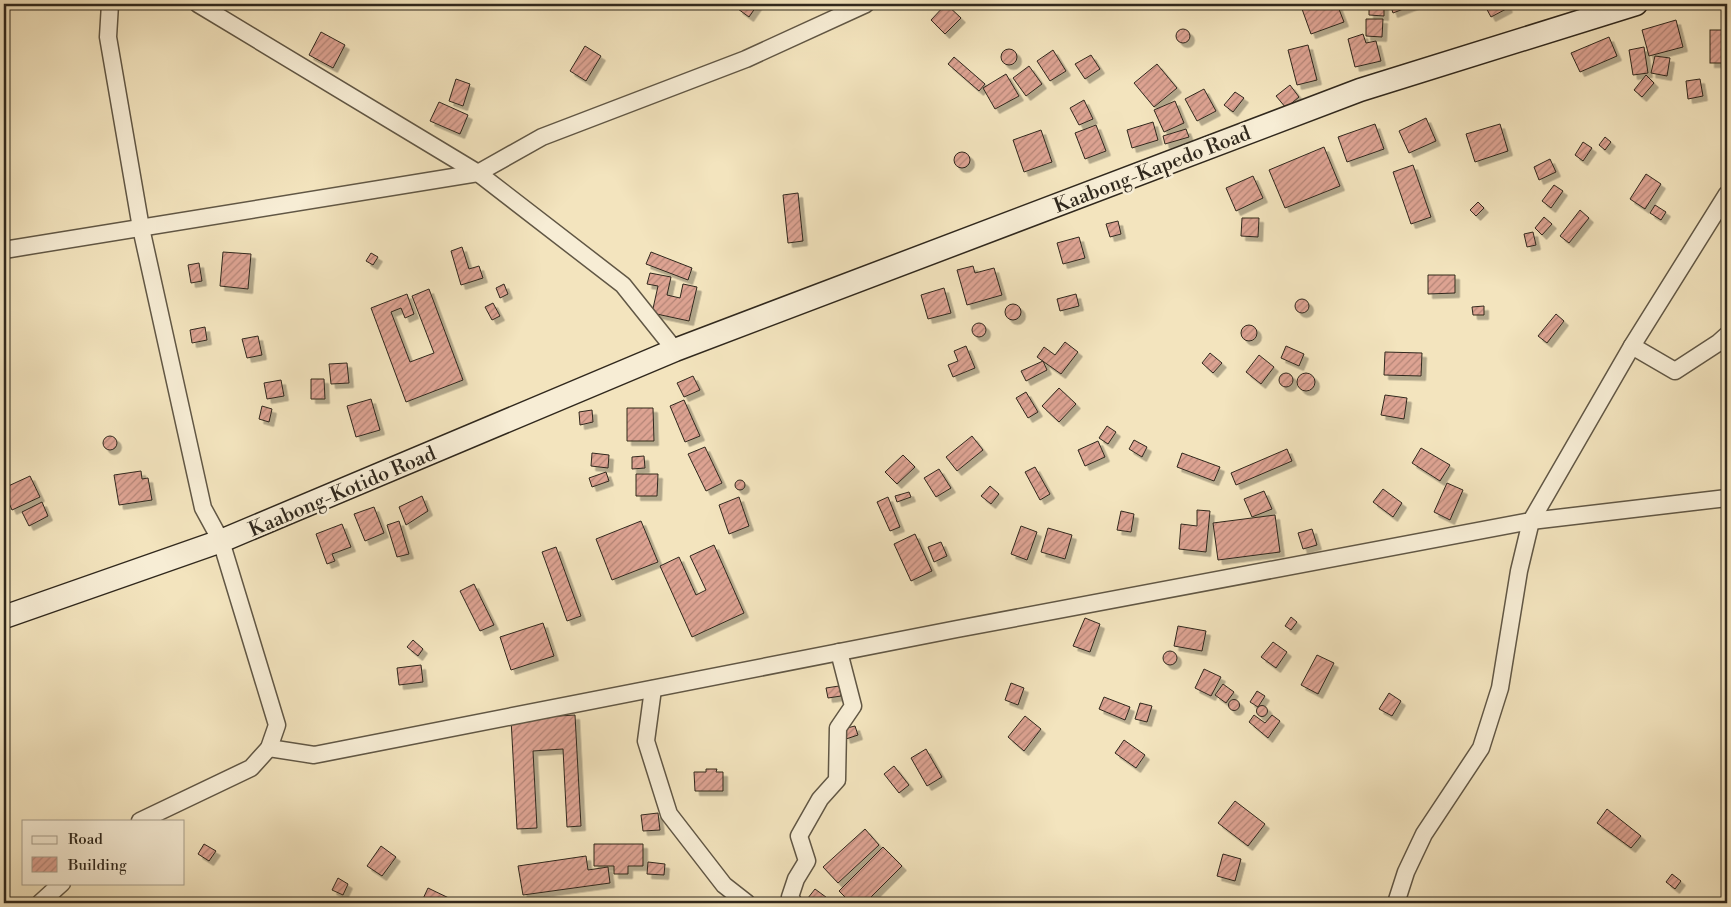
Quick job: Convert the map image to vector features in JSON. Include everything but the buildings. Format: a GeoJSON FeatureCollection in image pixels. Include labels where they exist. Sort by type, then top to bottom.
{"type":"FeatureCollection","features":[{"type":"Feature","properties":{"kind":"main road","name":"Kaabong-Kapedo Road"},"geometry":{"type":"LineString","coordinates":[[674,350],[1360,90],[1636,4]]}},
{"type":"Feature","properties":{"kind":"main road","name":"Kaabong-Kotido Road"},"geometry":{"type":"LineString","coordinates":[[4,617],[221,542],[674,350]]}},
{"type":"Feature","properties":{"kind":"street"},"geometry":{"type":"LineString","coordinates":[[110,4],[108,37],[141,228],[203,508],[221,542],[277,725],[269,748],[251,768],[142,820]]}},
{"type":"Feature","properties":{"kind":"street"},"geometry":{"type":"LineString","coordinates":[[198,4],[478,173],[623,285],[674,350]]}},
{"type":"Feature","properties":{"kind":"street"},"geometry":{"type":"LineString","coordinates":[[4,250],[478,173],[542,137],[746,59],[866,4]]}},
{"type":"Feature","properties":{"kind":"street"},"geometry":{"type":"LineString","coordinates":[[1396,903],[1406,872],[1424,834],[1481,748],[1500,688],[1519,571],[1531,521],[1632,346],[1727,194]]}},
{"type":"Feature","properties":{"kind":"street"},"geometry":{"type":"LineString","coordinates":[[1632,346],[1675,371],[1727,335]]}},
{"type":"Feature","properties":{"kind":"street"},"geometry":{"type":"LineString","coordinates":[[269,748],[314,756],[839,652],[1531,521],[1727,498]]}},
{"type":"Feature","properties":{"kind":"street"},"geometry":{"type":"LineString","coordinates":[[794,903],[790,898],[796,879],[807,861],[799,836],[820,799],[837,780],[838,728],[853,706],[839,652]]}},
{"type":"Feature","properties":{"kind":"street"},"geometry":{"type":"LineString","coordinates":[[653,689],[646,741],[670,814],[724,885],[747,903]]}},
{"type":"Feature","properties":{"kind":"street"},"geometry":{"type":"LineString","coordinates":[[40,903],[61,884]]}}]}
